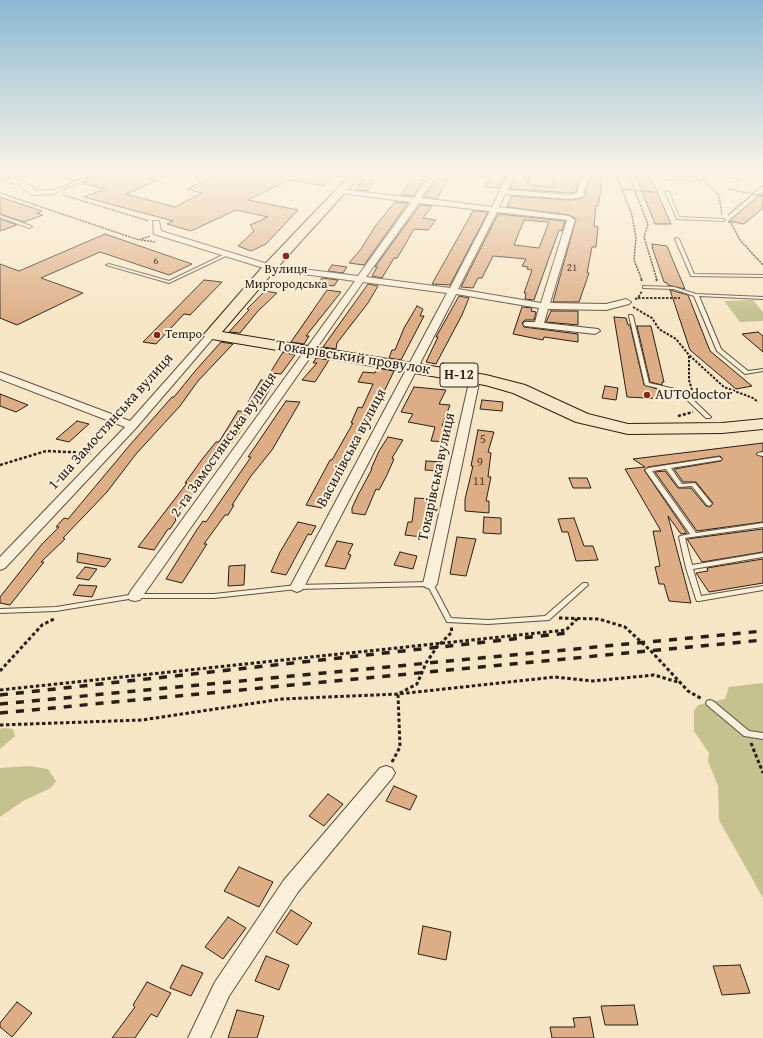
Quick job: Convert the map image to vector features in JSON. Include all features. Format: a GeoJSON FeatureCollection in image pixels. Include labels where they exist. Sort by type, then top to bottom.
{"type":"FeatureCollection","features":[{"type":"Feature","properties":{"kind":"main road","name":"1-ша Замостянська вулиця"},"geometry":{"type":"LineString","coordinates":[[210,335],[311,222]]}},
{"type":"Feature","properties":{"kind":"main road","name":"Токарівський провулок"},"geometry":{"type":"LineString","coordinates":[[210,335],[475,378],[519,389],[582,418],[606,425],[628,429],[661,430],[703,419]]}},
{"type":"Feature","properties":{"kind":"main road"},"geometry":{"type":"LineString","coordinates":[[703,419],[760,406]]}},
{"type":"Feature","properties":{"kind":"main road","name":"Н-12"},"geometry":{"type":"LineString","coordinates":[[703,419],[722,428],[763,424]]}},
{"type":"Feature","properties":{"kind":"street","name":"2-га Замостянська вулиця"},"geometry":{"type":"LineString","coordinates":[[134,596],[400,222]]}},
{"type":"Feature","properties":{"kind":"street","name":"Василівська вулиця"},"geometry":{"type":"LineString","coordinates":[[296,587],[453,291],[487,222]]}},
{"type":"Feature","properties":{"kind":"street"},"geometry":{"type":"LineString","coordinates":[[538,324],[545,306],[570,222]]}},
{"type":"Feature","properties":{"kind":"street"},"geometry":{"type":"LineString","coordinates":[[156,223],[157,232],[270,267],[453,291],[545,306],[578,308],[606,307],[626,302]]}},
{"type":"Feature","properties":{"kind":"street"},"geometry":{"type":"LineString","coordinates":[[528,324],[595,331]]}},
{"type":"Feature","properties":{"kind":"street","name":"1-ша Замостянська вулиця"},"geometry":{"type":"LineString","coordinates":[[0,565],[132,426],[210,335]]}},
{"type":"Feature","properties":{"kind":"street"},"geometry":{"type":"LineString","coordinates":[[0,376],[132,426]]}},
{"type":"Feature","properties":{"kind":"street","name":"Токарівська вулиця"},"geometry":{"type":"LineString","coordinates":[[430,584],[475,378]]}},
{"type":"Feature","properties":{"kind":"street"},"geometry":{"type":"LineString","coordinates":[[199,1038],[222,990],[291,886],[386,773]]}},
{"type":"Feature","properties":{"kind":"lane"},"geometry":{"type":"LineString","coordinates":[[18,222],[30,227]]}},
{"type":"Feature","properties":{"kind":"lane"},"geometry":{"type":"LineString","coordinates":[[677,238],[692,275],[763,276]]}},
{"type":"Feature","properties":{"kind":"lane"},"geometry":{"type":"LineString","coordinates":[[108,265],[169,282],[228,254]]}},
{"type":"Feature","properties":{"kind":"lane"},"geometry":{"type":"LineString","coordinates":[[644,287],[674,288],[696,294],[763,298]]}},
{"type":"Feature","properties":{"kind":"lane"},"geometry":{"type":"LineString","coordinates":[[696,294],[719,350],[747,373],[763,370]]}},
{"type":"Feature","properties":{"kind":"lane"},"geometry":{"type":"LineString","coordinates":[[631,316],[647,384],[673,390],[685,395],[703,419]]}},
{"type":"Feature","properties":{"kind":"lane"},"geometry":{"type":"LineString","coordinates":[[694,535],[648,470],[719,459]]}},
{"type":"Feature","properties":{"kind":"lane"},"geometry":{"type":"LineString","coordinates":[[667,467],[681,486],[693,484],[708,504]]}},
{"type":"Feature","properties":{"kind":"lane"},"geometry":{"type":"LineString","coordinates":[[763,525],[682,537],[689,568],[700,599],[763,588]]}},
{"type":"Feature","properties":{"kind":"lane"},"geometry":{"type":"LineString","coordinates":[[689,568],[763,555]]}},
{"type":"Feature","properties":{"kind":"lane"},"geometry":{"type":"LineString","coordinates":[[0,611],[56,609],[134,596],[214,596],[296,587],[430,584],[449,620],[488,622],[547,618],[585,585]]}},
{"type":"Feature","properties":{"kind":"lane"},"geometry":{"type":"LineString","coordinates":[[710,703],[747,734],[763,736]]}},
{"type":"Feature","properties":{"kind":"path"},"geometry":{"type":"LineString","coordinates":[[87,222],[139,240],[157,232]]}},
{"type":"Feature","properties":{"kind":"path"},"geometry":{"type":"LineString","coordinates":[[633,222],[636,238],[634,260]]}},
{"type":"Feature","properties":{"kind":"path"},"geometry":{"type":"LineString","coordinates":[[647,222],[644,237],[659,287]]}},
{"type":"Feature","properties":{"kind":"path"},"geometry":{"type":"LineString","coordinates":[[730,222],[740,240],[763,265]]}},
{"type":"Feature","properties":{"kind":"path"},"geometry":{"type":"LineString","coordinates":[[638,298],[687,298],[696,294]]}},
{"type":"Feature","properties":{"kind":"path"},"geometry":{"type":"LineString","coordinates":[[626,302],[652,318],[659,329],[676,339],[689,355],[724,387],[753,398],[760,406]]}},
{"type":"Feature","properties":{"kind":"path"},"geometry":{"type":"LineString","coordinates":[[689,355],[689,380],[695,398],[694,405]]}},
{"type":"Feature","properties":{"kind":"path"},"geometry":{"type":"LineString","coordinates":[[672,418],[703,419]]}},
{"type":"Feature","properties":{"kind":"path"},"geometry":{"type":"LineString","coordinates":[[0,465],[46,451],[105,454]]}},
{"type":"Feature","properties":{"kind":"path"},"geometry":{"type":"LineString","coordinates":[[0,671],[42,625],[78,606]]}},
{"type":"Feature","properties":{"kind":"path"},"geometry":{"type":"LineString","coordinates":[[547,618],[599,619],[625,628],[651,651],[688,691],[710,703]]}},
{"type":"Feature","properties":{"kind":"path"},"geometry":{"type":"LineString","coordinates":[[0,690],[566,630],[577,618]]}},
{"type":"Feature","properties":{"kind":"path"},"geometry":{"type":"LineString","coordinates":[[398,694],[417,684],[426,663],[440,644],[452,632],[449,620]]}},
{"type":"Feature","properties":{"kind":"path"},"geometry":{"type":"LineString","coordinates":[[0,725],[142,720],[282,699],[398,694],[555,677],[593,681],[654,675],[681,683]]}},
{"type":"Feature","properties":{"kind":"path"},"geometry":{"type":"LineString","coordinates":[[386,773],[400,747],[398,694]]}},
{"type":"Feature","properties":{"kind":"path"},"geometry":{"type":"LineString","coordinates":[[747,734],[763,773]]}},
{"type":"Feature","properties":{"kind":"shaded area"},"geometry":{"type":"Polygon","coordinates":[[[753,300],[763,312],[763,321],[740,322],[724,301],[753,300]]]}},
{"type":"Feature","properties":{"kind":"shaded area"},"geometry":{"type":"Polygon","coordinates":[[[763,683],[763,898],[719,820],[718,786],[708,761],[709,753],[694,731],[694,711],[698,705],[725,699],[729,687],[763,683]]]}},
{"type":"Feature","properties":{"kind":"shaded area"},"geometry":{"type":"Polygon","coordinates":[[[0,729],[13,729],[15,736],[0,749],[0,729]]]}},
{"type":"Feature","properties":{"kind":"shaded area"},"geometry":{"type":"Polygon","coordinates":[[[29,766],[48,769],[56,781],[51,788],[23,801],[0,817],[0,768],[29,766]]]}},
{"type":"Feature","properties":{"kind":"building"},"geometry":{"type":"Polygon","coordinates":[[[0,222],[10,222],[17,225],[0,231],[0,222]]]}},
{"type":"Feature","properties":{"kind":"building"},"geometry":{"type":"Polygon","coordinates":[[[170,222],[209,222],[191,231],[167,224],[170,222]]]}},
{"type":"Feature","properties":{"kind":"building"},"geometry":{"type":"Polygon","coordinates":[[[256,222],[286,222],[266,244],[251,251],[238,246],[254,231],[250,225],[256,222]]]}},
{"type":"Feature","properties":{"kind":"building"},"geometry":{"type":"Polygon","coordinates":[[[378,222],[394,222],[364,265],[349,263],[361,249],[378,222]]]}},
{"type":"Feature","properties":{"kind":"building"},"geometry":{"type":"Polygon","coordinates":[[[407,222],[434,222],[428,230],[414,229],[397,258],[394,258],[382,278],[372,276],[377,267],[375,267],[407,222]]]}},
{"type":"Feature","properties":{"kind":"building"},"geometry":{"type":"Polygon","coordinates":[[[467,222],[483,222],[450,285],[432,284],[467,222]]]}},
{"type":"Feature","properties":{"kind":"building"},"geometry":{"type":"Polygon","coordinates":[[[494,222],[523,222],[514,245],[539,248],[549,222],[565,222],[562,231],[559,230],[534,300],[525,299],[526,293],[524,293],[532,270],[527,269],[528,267],[522,266],[526,259],[493,256],[482,278],[478,278],[473,288],[461,287],[494,222]]]}},
{"type":"Feature","properties":{"kind":"building"},"geometry":{"type":"Polygon","coordinates":[[[575,222],[594,222],[594,226],[598,227],[596,247],[592,247],[587,273],[589,273],[579,302],[553,302],[575,222]]]}},
{"type":"Feature","properties":{"kind":"building"},"geometry":{"type":"Polygon","coordinates":[[[654,222],[670,222],[671,224],[655,224],[654,222]]]}},
{"type":"Feature","properties":{"kind":"building"},"geometry":{"type":"Polygon","coordinates":[[[105,234],[192,264],[169,275],[100,252],[41,278],[83,293],[17,325],[0,318],[0,264],[19,271],[105,234]]]}},
{"type":"Feature","properties":{"kind":"building"},"geometry":{"type":"Polygon","coordinates":[[[652,244],[667,246],[685,289],[668,285],[664,282],[652,244]]]}},
{"type":"Feature","properties":{"kind":"building"},"geometry":{"type":"Polygon","coordinates":[[[332,265],[347,267],[343,273],[328,271],[332,265]]]}},
{"type":"Feature","properties":{"kind":"building"},"geometry":{"type":"Polygon","coordinates":[[[322,278],[338,280],[334,286],[318,284],[322,278]]]}},
{"type":"Feature","properties":{"kind":"building"},"geometry":{"type":"Polygon","coordinates":[[[204,280],[222,282],[190,315],[184,314],[156,344],[143,342],[204,280]]]}},
{"type":"Feature","properties":{"kind":"building"},"geometry":{"type":"Polygon","coordinates":[[[368,284],[378,286],[368,303],[337,343],[336,349],[323,347],[368,284]]]}},
{"type":"Feature","properties":{"kind":"building"},"geometry":{"type":"Polygon","coordinates":[[[327,290],[341,292],[306,336],[309,336],[304,344],[291,342],[327,290]]]}},
{"type":"Feature","properties":{"kind":"building"},"geometry":{"type":"Polygon","coordinates":[[[670,290],[688,295],[710,351],[752,386],[736,389],[690,350],[670,290]]]}},
{"type":"Feature","properties":{"kind":"building"},"geometry":{"type":"Polygon","coordinates":[[[265,291],[277,293],[258,311],[240,333],[229,332],[249,310],[247,309],[265,291]]]}},
{"type":"Feature","properties":{"kind":"building"},"geometry":{"type":"Polygon","coordinates":[[[459,296],[469,298],[462,315],[436,364],[426,362],[438,337],[436,337],[459,296]]]}},
{"type":"Feature","properties":{"kind":"building"},"geometry":{"type":"Polygon","coordinates":[[[417,306],[423,309],[420,316],[424,316],[401,360],[389,358],[392,350],[395,350],[404,328],[417,306]]]}},
{"type":"Feature","properties":{"kind":"building"},"geometry":{"type":"Polygon","coordinates":[[[522,307],[532,308],[531,311],[536,312],[534,320],[525,320],[522,323],[524,327],[578,334],[578,342],[544,337],[543,340],[513,334],[522,307]]]}},
{"type":"Feature","properties":{"kind":"building"},"geometry":{"type":"Polygon","coordinates":[[[551,311],[578,311],[578,325],[546,322],[551,311]]]}},
{"type":"Feature","properties":{"kind":"building"},"geometry":{"type":"Polygon","coordinates":[[[614,317],[626,318],[628,325],[630,325],[644,385],[664,391],[665,399],[627,397],[614,317]]]}},
{"type":"Feature","properties":{"kind":"building"},"geometry":{"type":"Polygon","coordinates":[[[637,326],[651,326],[664,382],[662,382],[662,385],[650,382],[637,326]]]}},
{"type":"Feature","properties":{"kind":"building"},"geometry":{"type":"Polygon","coordinates":[[[758,332],[763,336],[763,352],[742,334],[758,332]]]}},
{"type":"Feature","properties":{"kind":"building"},"geometry":{"type":"Polygon","coordinates":[[[221,342],[233,344],[198,381],[180,406],[136,454],[107,492],[63,538],[65,539],[41,562],[44,562],[10,605],[0,603],[0,597],[42,544],[59,527],[56,527],[64,518],[68,519],[129,446],[172,397],[174,397],[221,342]]]}},
{"type":"Feature","properties":{"kind":"building"},"geometry":{"type":"Polygon","coordinates":[[[283,352],[295,355],[281,374],[270,373],[283,352]]]}},
{"type":"Feature","properties":{"kind":"building"},"geometry":{"type":"Polygon","coordinates":[[[316,358],[329,360],[315,382],[302,380],[317,363],[313,363],[316,358]]]}},
{"type":"Feature","properties":{"kind":"building"},"geometry":{"type":"Polygon","coordinates":[[[377,368],[394,371],[361,439],[358,439],[322,508],[306,505],[330,460],[332,460],[353,423],[351,423],[358,407],[362,408],[373,384],[358,382],[363,372],[375,373],[377,368]]]}},
{"type":"Feature","properties":{"kind":"building"},"geometry":{"type":"Polygon","coordinates":[[[261,380],[274,382],[261,404],[248,402],[261,380]]]}},
{"type":"Feature","properties":{"kind":"building"},"geometry":{"type":"Polygon","coordinates":[[[605,386],[618,388],[616,400],[602,398],[605,386]]]}},
{"type":"Feature","properties":{"kind":"building"},"geometry":{"type":"Polygon","coordinates":[[[414,387],[446,390],[439,404],[450,405],[442,426],[451,427],[448,442],[431,441],[435,427],[408,422],[413,414],[401,412],[414,387]]]}},
{"type":"Feature","properties":{"kind":"building"},"geometry":{"type":"Polygon","coordinates":[[[0,394],[28,405],[16,412],[0,406],[0,394]]]}},
{"type":"Feature","properties":{"kind":"building"},"geometry":{"type":"Polygon","coordinates":[[[482,400],[503,402],[502,411],[480,409],[482,400]]]}},
{"type":"Feature","properties":{"kind":"building"},"geometry":{"type":"Polygon","coordinates":[[[286,401],[300,402],[272,450],[251,476],[232,505],[234,505],[228,515],[225,515],[204,544],[207,544],[182,583],[166,579],[196,531],[203,521],[206,522],[251,457],[248,457],[286,401]]]}},
{"type":"Feature","properties":{"kind":"building"},"geometry":{"type":"Polygon","coordinates":[[[238,411],[251,412],[238,435],[210,469],[175,519],[176,520],[170,529],[168,529],[154,550],[138,547],[187,483],[185,483],[203,458],[216,442],[219,442],[238,411]]]}},
{"type":"Feature","properties":{"kind":"building"},"geometry":{"type":"Polygon","coordinates":[[[77,421],[89,424],[69,442],[56,439],[77,421]]]}},
{"type":"Feature","properties":{"kind":"building"},"geometry":{"type":"Polygon","coordinates":[[[478,430],[494,432],[488,452],[491,453],[488,477],[491,477],[486,501],[489,501],[489,513],[465,511],[465,499],[473,466],[471,466],[478,430]]]}},
{"type":"Feature","properties":{"kind":"building"},"geometry":{"type":"Polygon","coordinates":[[[388,437],[403,440],[392,458],[394,459],[386,477],[379,490],[376,489],[365,515],[352,513],[352,508],[358,495],[372,469],[379,451],[388,437]]]}},
{"type":"Feature","properties":{"kind":"building"},"geometry":{"type":"Polygon","coordinates":[[[763,443],[763,451],[756,454],[763,457],[763,522],[697,531],[655,472],[665,471],[678,488],[691,488],[706,506],[710,507],[713,503],[696,482],[683,482],[674,469],[721,461],[723,459],[720,456],[648,467],[644,470],[687,533],[681,534],[668,516],[691,603],[669,601],[664,584],[659,584],[655,567],[660,566],[653,531],[661,531],[625,469],[645,467],[633,459],[763,443]]]}},
{"type":"Feature","properties":{"kind":"building"},"geometry":{"type":"Polygon","coordinates":[[[426,461],[442,462],[440,471],[425,470],[426,461]]]}},
{"type":"Feature","properties":{"kind":"building"},"geometry":{"type":"Polygon","coordinates":[[[569,478],[587,478],[591,488],[573,488],[569,478]]]}},
{"type":"Feature","properties":{"kind":"building"},"geometry":{"type":"Polygon","coordinates":[[[415,498],[431,499],[422,537],[405,535],[408,522],[412,522],[415,498]]]}},
{"type":"Feature","properties":{"kind":"building"},"geometry":{"type":"Polygon","coordinates":[[[484,517],[501,518],[501,534],[483,533],[484,517]]]}},
{"type":"Feature","properties":{"kind":"building"},"geometry":{"type":"Polygon","coordinates":[[[574,518],[584,546],[593,546],[598,560],[576,561],[568,532],[562,532],[558,519],[574,518]]]}},
{"type":"Feature","properties":{"kind":"building"},"geometry":{"type":"Polygon","coordinates":[[[298,522],[316,526],[311,535],[308,534],[286,575],[271,572],[280,552],[298,522]]]}},
{"type":"Feature","properties":{"kind":"building"},"geometry":{"type":"Polygon","coordinates":[[[763,529],[763,552],[702,562],[687,539],[763,529]]]}},
{"type":"Feature","properties":{"kind":"building"},"geometry":{"type":"Polygon","coordinates":[[[457,537],[476,539],[466,576],[450,574],[457,537]]]}},
{"type":"Feature","properties":{"kind":"building"},"geometry":{"type":"Polygon","coordinates":[[[337,541],[353,544],[348,554],[351,555],[345,569],[325,566],[337,541]]]}},
{"type":"Feature","properties":{"kind":"building"},"geometry":{"type":"Polygon","coordinates":[[[400,552],[417,556],[413,569],[394,565],[400,552]]]}},
{"type":"Feature","properties":{"kind":"building"},"geometry":{"type":"Polygon","coordinates":[[[78,553],[111,559],[105,567],[77,562],[78,553]]]}},
{"type":"Feature","properties":{"kind":"building"},"geometry":{"type":"Polygon","coordinates":[[[763,559],[763,583],[709,592],[696,573],[708,571],[707,568],[763,559]]]}},
{"type":"Feature","properties":{"kind":"building"},"geometry":{"type":"Polygon","coordinates":[[[245,565],[244,585],[228,586],[229,566],[245,565]]]}},
{"type":"Feature","properties":{"kind":"building"},"geometry":{"type":"Polygon","coordinates":[[[85,567],[97,569],[89,580],[76,578],[85,567]]]}},
{"type":"Feature","properties":{"kind":"building"},"geometry":{"type":"Polygon","coordinates":[[[79,585],[97,586],[92,597],[73,595],[79,585]]]}},
{"type":"Feature","properties":{"kind":"building"},"geometry":{"type":"Polygon","coordinates":[[[394,786],[417,796],[410,810],[386,801],[394,786]]]}},
{"type":"Feature","properties":{"kind":"building"},"geometry":{"type":"Polygon","coordinates":[[[328,794],[343,804],[324,826],[309,816],[328,794]]]}},
{"type":"Feature","properties":{"kind":"building"},"geometry":{"type":"Polygon","coordinates":[[[239,867],[273,882],[259,907],[224,891],[239,867]]]}},
{"type":"Feature","properties":{"kind":"building"},"geometry":{"type":"Polygon","coordinates":[[[291,910],[312,923],[297,945],[276,932],[291,910]]]}},
{"type":"Feature","properties":{"kind":"building"},"geometry":{"type":"Polygon","coordinates":[[[228,917],[246,928],[223,959],[205,947],[228,917]]]}},
{"type":"Feature","properties":{"kind":"building"},"geometry":{"type":"Polygon","coordinates":[[[423,926],[451,932],[446,960],[418,954],[423,926]]]}},
{"type":"Feature","properties":{"kind":"building"},"geometry":{"type":"Polygon","coordinates":[[[266,956],[289,965],[279,990],[255,981],[266,956]]]}},
{"type":"Feature","properties":{"kind":"building"},"geometry":{"type":"Polygon","coordinates":[[[182,965],[203,973],[191,996],[170,988],[182,965]]]}},
{"type":"Feature","properties":{"kind":"building"},"geometry":{"type":"Polygon","coordinates":[[[740,965],[750,993],[722,995],[713,966],[740,965]]]}},
{"type":"Feature","properties":{"kind":"building"},"geometry":{"type":"Polygon","coordinates":[[[147,982],[171,993],[157,1017],[151,1014],[135,1038],[112,1038],[135,1007],[133,1005],[147,982]]]}},
{"type":"Feature","properties":{"kind":"building"},"geometry":{"type":"Polygon","coordinates":[[[17,1002],[32,1013],[12,1037],[0,1027],[0,1023],[17,1002]]]}},
{"type":"Feature","properties":{"kind":"building"},"geometry":{"type":"Polygon","coordinates":[[[634,1005],[638,1025],[605,1025],[601,1006],[634,1005]]]}},
{"type":"Feature","properties":{"kind":"building"},"geometry":{"type":"Polygon","coordinates":[[[237,1010],[264,1016],[257,1038],[228,1038],[237,1010]]]}},
{"type":"Feature","properties":{"kind":"building"},"geometry":{"type":"Polygon","coordinates":[[[590,1017],[594,1038],[552,1038],[550,1027],[575,1027],[573,1018],[590,1017]]]}},
{"type":"Feature","properties":{"kind":"railway"},"geometry":{"type":"LineString","coordinates":[[0,704],[763,631]]}},
{"type":"Feature","properties":{"kind":"railway"},"geometry":{"type":"LineString","coordinates":[[0,695],[568,633]]}},
{"type":"Feature","properties":{"kind":"railway"},"geometry":{"type":"LineString","coordinates":[[0,713],[763,640]]}},
{"type":"Feature","properties":{"kind":"place","name":"Вулиця Миргородська"},"geometry":{"type":"Point","coordinates":[286,256]}},
{"type":"Feature","properties":{"kind":"place","name":"Tempo"},"geometry":{"type":"Point","coordinates":[157,335]}},
{"type":"Feature","properties":{"kind":"place","name":"AUTOdoctor"},"geometry":{"type":"Point","coordinates":[647,395]}}]}
